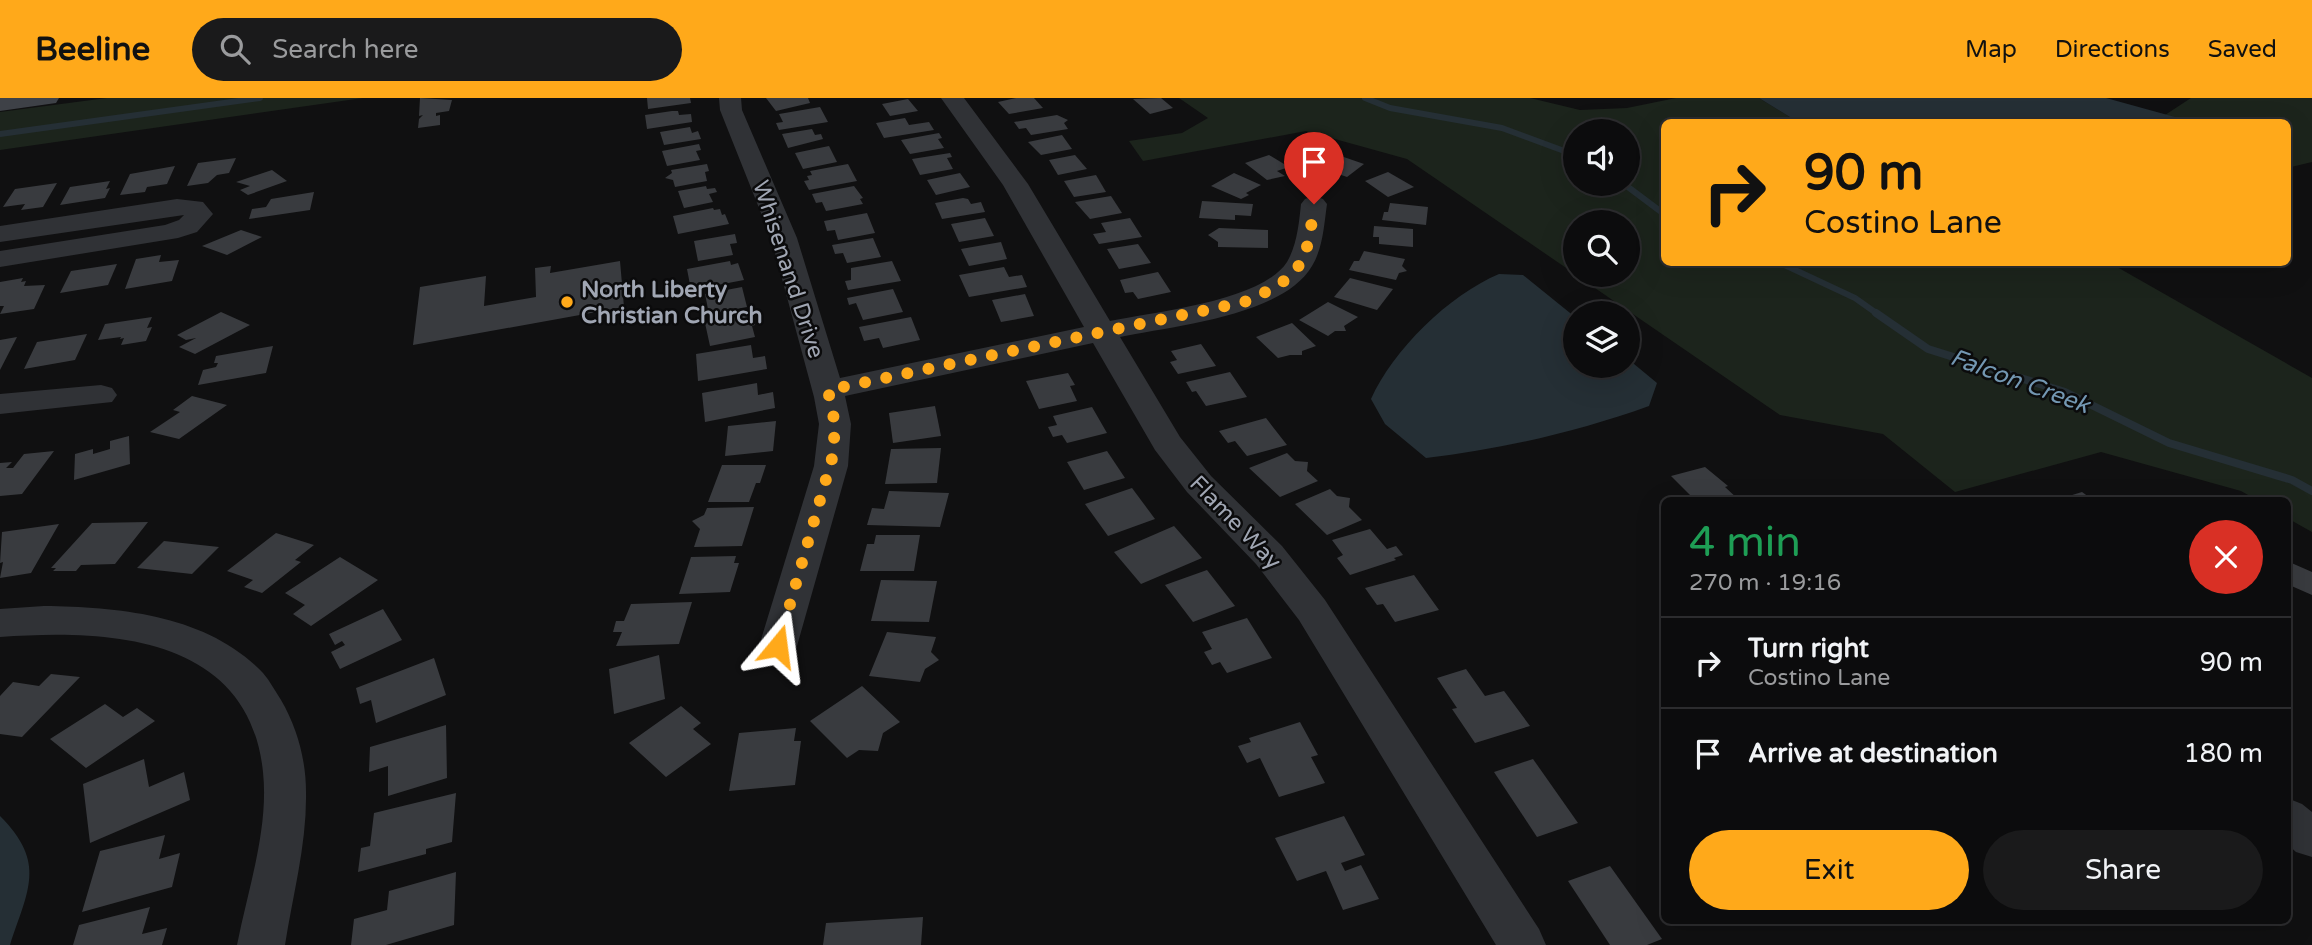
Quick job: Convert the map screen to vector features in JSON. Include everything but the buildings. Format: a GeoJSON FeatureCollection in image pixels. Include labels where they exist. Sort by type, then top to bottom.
{"type":"FeatureCollection","features":[{"type":"Feature","properties":{"kind":"street"},"geometry":{"type":"LineString","coordinates":[[0,104],[47,98]]}},
{"type":"Feature","properties":{"kind":"street","name":"Whisenand Drive"},"geometry":{"type":"LineString","coordinates":[[730,98],[731,110],[784,239],[828,390],[835,424],[833,455],[778,646]]}},
{"type":"Feature","properties":{"kind":"street","name":"Flame Way"},"geometry":{"type":"LineString","coordinates":[[952,98],[1015,184],[1178,460],[1269,555],[1312,610],[1521,945]]}},
{"type":"Feature","properties":{"kind":"street"},"geometry":{"type":"LineString","coordinates":[[828,390],[1225,308],[1269,291],[1289,277],[1304,259],[1308,249],[1314,204]]}},
{"type":"Feature","properties":{"kind":"street"},"geometry":{"type":"LineString","coordinates":[[0,234],[177,207],[194,207],[200,214],[188,226],[169,232],[0,259]]}},
{"type":"Feature","properties":{"kind":"street"},"geometry":{"type":"LineString","coordinates":[[0,404],[101,396]]}},
{"type":"Feature","properties":{"kind":"street"},"geometry":{"type":"LineString","coordinates":[[0,623],[98,620],[160,631],[202,646],[220,657],[256,692],[267,709],[281,749],[284,771],[284,807],[261,945]]}},
{"type":"Feature","properties":{"kind":"street"},"geometry":{"type":"LineString","coordinates":[[2291,820],[2312,838]]}},
{"type":"Feature","properties":{"kind":"shaded area"},"geometry":{"type":"Polygon","coordinates":[[[107,98],[363,98],[0,150],[0,112],[107,98]]]}},
{"type":"Feature","properties":{"kind":"shaded area"},"geometry":{"type":"Polygon","coordinates":[[[1179,98],[1530,98],[1580,110],[1627,108],[1676,98],[1759,98],[1793,119],[1661,119],[1661,266],[2115,266],[2312,378],[2312,532],[2291,520],[2291,497],[2252,497],[2241,491],[2101,452],[1955,492],[1883,434],[1780,415],[1640,319],[1640,301],[1614,301],[1593,287],[1640,287],[1640,210],[1563,210],[1563,266],[1407,159],[1306,131],[1143,161],[1129,141],[1182,133],[1208,118],[1179,98]]]}},
{"type":"Feature","properties":{"kind":"shaded area"},"geometry":{"type":"Polygon","coordinates":[[[1759,98],[2106,98],[2182,119],[1793,119],[1759,98]]]}},
{"type":"Feature","properties":{"kind":"shaded area"},"geometry":{"type":"Polygon","coordinates":[[[2191,98],[2312,98],[2312,162],[2291,167],[2291,119],[2181,119],[2165,115],[2191,98]]]}},
{"type":"Feature","properties":{"kind":"shaded area"},"geometry":{"type":"Polygon","coordinates":[[[1499,274],[1523,275],[1563,307],[1563,378],[1640,378],[1640,369],[1657,383],[1649,406],[1539,438],[1426,458],[1385,424],[1371,399],[1381,380],[1408,343],[1442,310],[1480,283],[1499,274]]]}},
{"type":"Feature","properties":{"kind":"shaded area"},"geometry":{"type":"Polygon","coordinates":[[[0,816],[15,833],[29,863],[27,892],[10,945],[0,945],[0,816]]]}},
{"type":"Feature","properties":{"kind":"waterway","name":"Falcon Creek"},"geometry":{"type":"LineString","coordinates":[[0,134],[260,98]]}},
{"type":"Feature","properties":{"kind":"waterway","name":"Falcon Creek"},"geometry":{"type":"LineString","coordinates":[[1365,98],[1390,108],[1502,128],[1563,151]]}},
{"type":"Feature","properties":{"kind":"waterway","name":"Falcon Creek"},"geometry":{"type":"LineString","coordinates":[[1640,196],[1661,212]]}},
{"type":"Feature","properties":{"kind":"waterway","name":"Falcon Creek"},"geometry":{"type":"LineString","coordinates":[[1787,266],[1855,298],[1879,315]]}},
{"type":"Feature","properties":{"kind":"waterway","name":"Falcon Creek"},"geometry":{"type":"LineString","coordinates":[[1876,313],[1928,349],[2065,392],[2169,443],[2292,480],[2312,491]]}},
{"type":"Feature","properties":{"kind":"place","name":"North Liberty Christian Church"},"geometry":{"type":"Point","coordinates":[567,302]}},
{"type":"Feature","properties":{"kind":"route"},"geometry":{"type":"LineString","coordinates":[[778,646],[831,466],[835,424],[828,390],[1244,302],[1269,291],[1298,268],[1308,249],[1314,204]]}}]}
